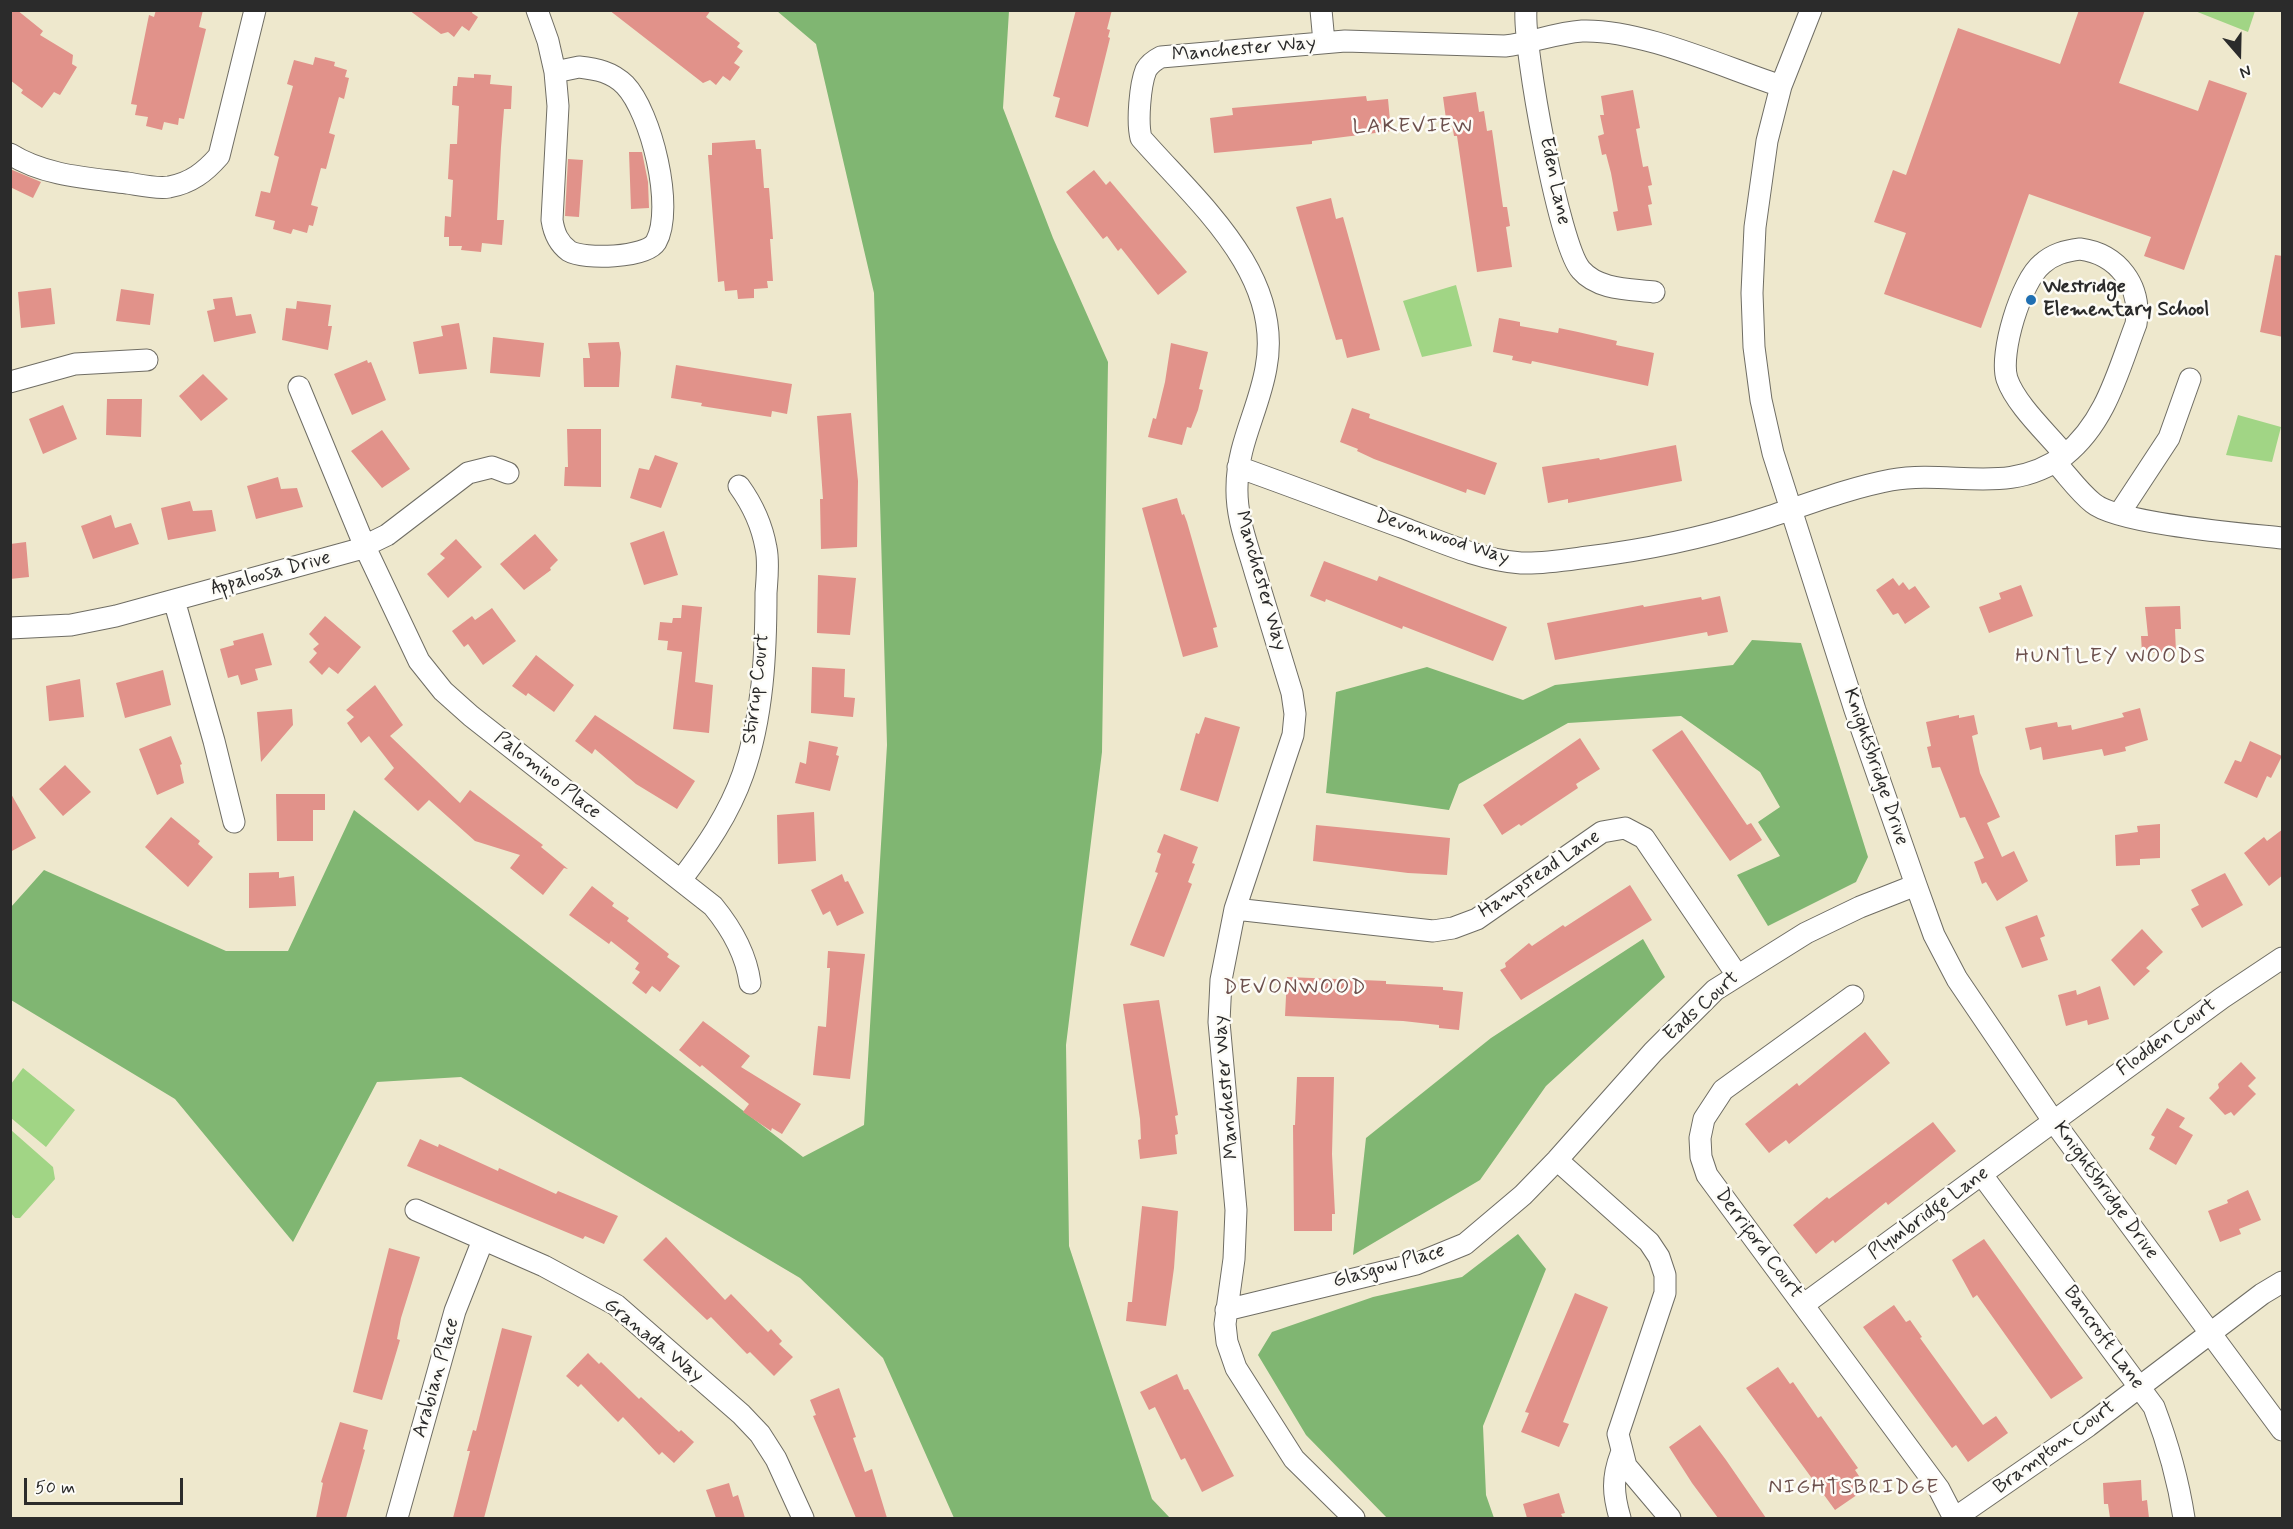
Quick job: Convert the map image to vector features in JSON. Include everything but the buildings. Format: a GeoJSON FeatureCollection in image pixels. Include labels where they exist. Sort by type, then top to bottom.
{"type":"FeatureCollection","features":[{"type":"Feature","properties":{"kind":"street"},"geometry":{"type":"LineString","coordinates":[[10,154],[44,169],[68,175],[163,188],[190,181],[206,171],[219,156],[255,10]]}},
{"type":"Feature","properties":{"kind":"street"},"geometry":{"type":"LineString","coordinates":[[537,10],[555,72],[558,106],[552,220],[554,233],[561,244],[581,255],[637,254],[648,250],[656,242],[659,231],[662,194],[659,162],[650,131],[637,102],[619,80],[596,69],[579,67],[555,72]]}},
{"type":"Feature","properties":{"kind":"street"},"geometry":{"type":"LineString","coordinates":[[1321,10],[1324,42]]}},
{"type":"Feature","properties":{"kind":"street","name":"Eden Lane"},"geometry":{"type":"LineString","coordinates":[[1526,10],[1527,43],[1554,194],[1572,257],[1581,271],[1594,281],[1610,286],[1654,292]]}},
{"type":"Feature","properties":{"kind":"street","name":"Knightsbridge Drive"},"geometry":{"type":"LineString","coordinates":[[1811,10],[1781,86],[1767,141],[1758,195],[1752,293],[1754,347],[1761,400],[1773,453],[1855,710],[1916,885],[1935,935],[1957,979],[2054,1122],[2283,1430]]}},
{"type":"Feature","properties":{"kind":"street","name":"Manchester Way"},"geometry":{"type":"LineString","coordinates":[[1354,1518],[1294,1459],[1236,1368],[1227,1342],[1226,1310],[1234,1259],[1236,1210],[1220,1022],[1221,980],[1235,909],[1293,735],[1295,714],[1292,693],[1239,517],[1238,467],[1244,441],[1261,395],[1267,365],[1268,333],[1264,304],[1254,277],[1236,247],[1141,138],[1137,125],[1146,71],[1152,62],[1161,57],[1345,40],[1505,46],[1527,43],[1550,35],[1583,31],[1615,33],[1648,40],[1781,86]]}},
{"type":"Feature","properties":{"kind":"street"},"geometry":{"type":"LineString","coordinates":[[2060,459],[2090,432],[2100,416],[2136,324],[2138,312],[2133,289],[2126,274],[2111,259],[2093,251],[2080,249],[2051,257],[2031,275],[2006,348],[2004,362],[2008,381],[2017,397],[2060,459],[2094,505],[2119,514],[2209,530],[2283,538]]}},
{"type":"Feature","properties":{"kind":"street"},"geometry":{"type":"LineString","coordinates":[[10,382],[75,364],[147,360]]}},
{"type":"Feature","properties":{"kind":"street"},"geometry":{"type":"LineString","coordinates":[[2119,514],[2169,438],[2190,379]]}},
{"type":"Feature","properties":{"kind":"street","name":"Palomino Place"},"geometry":{"type":"LineString","coordinates":[[299,387],[365,547],[419,661],[443,691],[471,717],[713,906],[729,926],[742,948],[750,983]]}},
{"type":"Feature","properties":{"kind":"street","name":"Devonwood Way"},"geometry":{"type":"LineString","coordinates":[[1238,467],[1440,541],[1498,560],[1523,563],[1612,554],[1673,542],[1791,510],[1845,490],[1893,480],[1933,477],[1998,480],[2022,477],[2060,459]]}},
{"type":"Feature","properties":{"kind":"street","name":"Appaloosa Drive"},"geometry":{"type":"LineString","coordinates":[[10,628],[71,625],[174,600],[365,547],[387,534],[468,473],[492,467],[508,473]]}},
{"type":"Feature","properties":{"kind":"street","name":"Stirrup Court"},"geometry":{"type":"LineString","coordinates":[[681,880],[706,848],[727,812],[743,774],[760,702],[766,617],[767,549],[758,519],[739,486]]}},
{"type":"Feature","properties":{"kind":"street"},"geometry":{"type":"LineString","coordinates":[[174,600],[214,741],[234,822]]}},
{"type":"Feature","properties":{"kind":"street","name":"Hampstead Lane"},"geometry":{"type":"LineString","coordinates":[[1235,909],[1433,932],[1453,928],[1477,919],[1602,832],[1625,828],[1644,838],[1737,975]]}},
{"type":"Feature","properties":{"kind":"street","name":"Eads Court"},"geometry":{"type":"LineString","coordinates":[[1557,1160],[1653,1052],[1715,990],[1806,933],[1860,907],[1916,885]]}},
{"type":"Feature","properties":{"kind":"street","name":"Flodden Court"},"geometry":{"type":"LineString","coordinates":[[2054,1122],[2222,998],[2283,958]]}},
{"type":"Feature","properties":{"kind":"street","name":"Derriford Court"},"geometry":{"type":"LineString","coordinates":[[1852,996],[1723,1090],[1704,1119],[1700,1137],[1701,1157],[1707,1175],[1939,1489],[1955,1518]]}},
{"type":"Feature","properties":{"kind":"street","name":"Plymbridge Lane"},"geometry":{"type":"LineString","coordinates":[[1803,1305],[2054,1122]]}},
{"type":"Feature","properties":{"kind":"street"},"geometry":{"type":"LineString","coordinates":[[1557,1160],[1649,1242],[1659,1257],[1665,1275],[1662,1308],[1618,1434],[1621,1454],[1635,1478],[1670,1518]]}},
{"type":"Feature","properties":{"kind":"street","name":"Glasgow Place"},"geometry":{"type":"LineString","coordinates":[[1226,1310],[1416,1264],[1448,1251],[1473,1237],[1523,1195],[1557,1160]]}},
{"type":"Feature","properties":{"kind":"street","name":"Bancroft Lane"},"geometry":{"type":"LineString","coordinates":[[1982,1176],[2154,1407],[2169,1446],[2180,1486],[2184,1518]]}},
{"type":"Feature","properties":{"kind":"street","name":"Granada Way"},"geometry":{"type":"LineString","coordinates":[[416,1210],[544,1266],[616,1305],[723,1398],[760,1434],[776,1459],[803,1518]]}},
{"type":"Feature","properties":{"kind":"street","name":"Arabian Place"},"geometry":{"type":"LineString","coordinates":[[397,1518],[455,1311],[483,1240]]}},
{"type":"Feature","properties":{"kind":"street","name":"Brampton Court"},"geometry":{"type":"LineString","coordinates":[[1955,1518],[2088,1426],[2262,1294],[2283,1282]]}},
{"type":"Feature","properties":{"kind":"street"},"geometry":{"type":"LineString","coordinates":[[1620,1518],[1613,1494],[1613,1480],[1621,1454]]}},
{"type":"Feature","properties":{"kind":"green space"},"geometry":{"type":"Polygon","coordinates":[[[2195,10],[2255,11],[2248,32],[2195,10]]]}},
{"type":"Feature","properties":{"kind":"green space"},"geometry":{"type":"Polygon","coordinates":[[[777,11],[1009,11],[1003,108],[1053,238],[1108,362],[1102,752],[1066,1045],[1069,1246],[1152,1499],[1170,1518],[954,1518],[883,1358],[800,1278],[461,1077],[377,1082],[293,1242],[175,1099],[11,1000],[11,907],[44,870],[226,951],[288,951],[354,810],[803,1157],[864,1125],[887,745],[874,293],[816,44],[777,11]]]}},
{"type":"Feature","properties":{"kind":"green space"},"geometry":{"type":"Polygon","coordinates":[[[1456,285],[1472,346],[1422,357],[1403,301],[1456,285]]]}},
{"type":"Feature","properties":{"kind":"green space"},"geometry":{"type":"Polygon","coordinates":[[[2238,415],[2281,427],[2272,462],[2226,455],[2238,415]]]}},
{"type":"Feature","properties":{"kind":"green space"},"geometry":{"type":"Polygon","coordinates":[[[1752,640],[1801,643],[1868,857],[1856,882],[1768,926],[1737,875],[1780,856],[1758,822],[1780,807],[1760,772],[1681,716],[1568,723],[1459,784],[1449,810],[1326,793],[1336,692],[1427,667],[1523,700],[1555,685],[1733,665],[1752,640]]]}},
{"type":"Feature","properties":{"kind":"green space"},"geometry":{"type":"Polygon","coordinates":[[[1643,939],[1665,977],[1546,1086],[1480,1180],[1353,1255],[1366,1138],[1491,1038],[1643,939]]]}},
{"type":"Feature","properties":{"kind":"green space"},"geometry":{"type":"Polygon","coordinates":[[[23,1068],[75,1110],[46,1147],[11,1118],[11,1084],[23,1068]]]}},
{"type":"Feature","properties":{"kind":"green space"},"geometry":{"type":"Polygon","coordinates":[[[11,1130],[53,1167],[55,1179],[20,1218],[15,1218],[11,1213],[11,1130]]]}},
{"type":"Feature","properties":{"kind":"green space"},"geometry":{"type":"Polygon","coordinates":[[[1518,1234],[1546,1269],[1483,1426],[1486,1495],[1494,1518],[1387,1518],[1306,1435],[1258,1355],[1272,1332],[1373,1297],[1462,1277],[1518,1234]]]}},
{"type":"Feature","properties":{"kind":"place","name":"Westridge Elementary School"},"geometry":{"type":"Point","coordinates":[2031,300]}},
{"type":"Feature","properties":{"kind":"district","name":"LAKEVIEW"},"geometry":{"type":"Point","coordinates":[1413,128]}},
{"type":"Feature","properties":{"kind":"district","name":"HUNTLEY WOODS"},"geometry":{"type":"Point","coordinates":[2111,658]}},
{"type":"Feature","properties":{"kind":"district","name":"DEVONWOOD"},"geometry":{"type":"Point","coordinates":[1295,989]}},
{"type":"Feature","properties":{"kind":"district","name":"NIGHTSBRIDGE"},"geometry":{"type":"Point","coordinates":[1854,1489]}}]}
